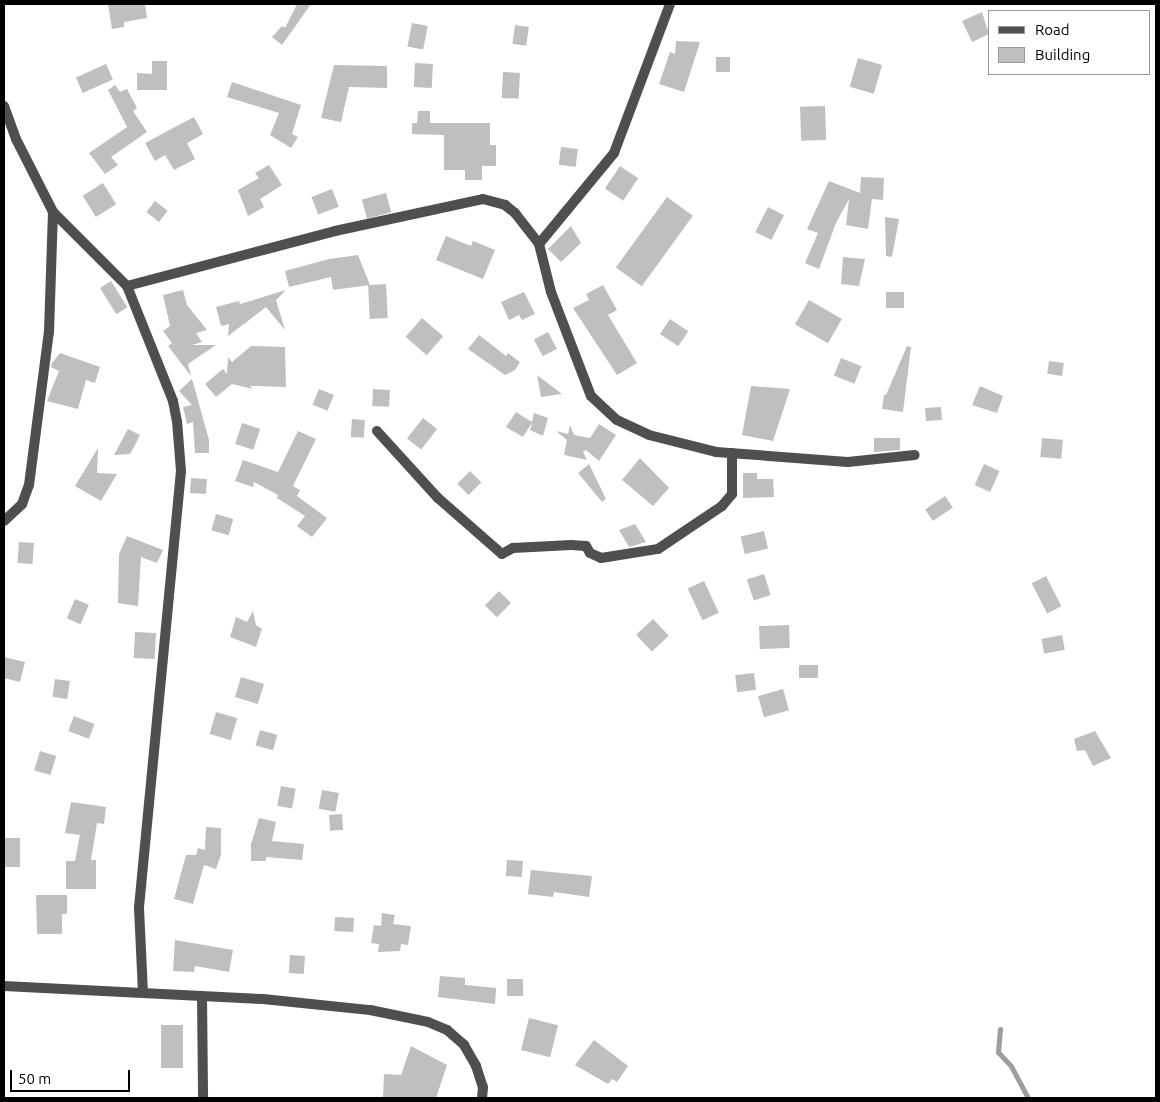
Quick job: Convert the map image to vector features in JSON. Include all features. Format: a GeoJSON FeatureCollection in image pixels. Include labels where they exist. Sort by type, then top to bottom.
{"type":"FeatureCollection","features":[{"type":"Feature","properties":{"kind":"street"},"geometry":{"type":"LineString","coordinates":[[539,244],[614,153],[670,4]]}},
{"type":"Feature","properties":{"kind":"street"},"geometry":{"type":"LineString","coordinates":[[4,106],[16,139],[53,212],[127,286],[173,401],[180,470],[139,908],[143,992]]}},
{"type":"Feature","properties":{"kind":"street"},"geometry":{"type":"LineString","coordinates":[[127,286],[468,200],[483,199],[505,205],[516,213],[539,244],[550,292],[590,396],[601,409],[649,435],[732,453],[848,462],[915,455]]}},
{"type":"Feature","properties":{"kind":"street"},"geometry":{"type":"LineString","coordinates":[[4,521],[22,504],[29,485],[49,332],[53,212]]}},
{"type":"Feature","properties":{"kind":"street"},"geometry":{"type":"LineString","coordinates":[[376,430],[438,498],[502,554],[513,548],[571,545],[586,546],[590,553],[601,558],[658,549],[722,506],[732,494],[732,453]]}},
{"type":"Feature","properties":{"kind":"street"},"geometry":{"type":"LineString","coordinates":[[4,986],[143,992],[370,1010],[428,1022],[447,1030],[464,1046],[476,1066],[483,1087],[482,1098]]}},
{"type":"Feature","properties":{"kind":"street"},"geometry":{"type":"LineString","coordinates":[[202,996],[203,1098]]}},
{"type":"Feature","properties":{"kind":"building"},"geometry":{"type":"Polygon","coordinates":[[[108,4],[145,4],[147,18],[124,22],[124,27],[112,29],[108,4]]]}},
{"type":"Feature","properties":{"kind":"building"},"geometry":{"type":"Polygon","coordinates":[[[297,4],[311,4],[282,45],[272,37],[282,26],[285,28],[297,4]]]}},
{"type":"Feature","properties":{"kind":"building"},"geometry":{"type":"Polygon","coordinates":[[[982,12],[988,34],[972,42],[962,21],[982,12]]]}},
{"type":"Feature","properties":{"kind":"building"},"geometry":{"type":"Polygon","coordinates":[[[412,23],[428,26],[423,50],[407,47],[412,23]]]}},
{"type":"Feature","properties":{"kind":"building"},"geometry":{"type":"Polygon","coordinates":[[[515,25],[529,27],[526,46],[512,44],[515,25]]]}},
{"type":"Feature","properties":{"kind":"building"},"geometry":{"type":"Polygon","coordinates":[[[676,41],[700,42],[684,92],[659,84],[670,52],[675,54],[676,41]]]}},
{"type":"Feature","properties":{"kind":"building"},"geometry":{"type":"Polygon","coordinates":[[[716,57],[730,57],[730,72],[716,72],[716,57]]]}},
{"type":"Feature","properties":{"kind":"building"},"geometry":{"type":"Polygon","coordinates":[[[858,58],[882,65],[874,94],[850,87],[858,58]]]}},
{"type":"Feature","properties":{"kind":"building"},"geometry":{"type":"Polygon","coordinates":[[[152,61],[167,61],[167,90],[137,90],[137,73],[152,74],[152,61]]]}},
{"type":"Feature","properties":{"kind":"building"},"geometry":{"type":"Polygon","coordinates":[[[415,63],[433,64],[432,88],[414,87],[415,63]]]}},
{"type":"Feature","properties":{"kind":"building"},"geometry":{"type":"Polygon","coordinates":[[[106,64],[113,80],[83,93],[76,77],[106,64]]]}},
{"type":"Feature","properties":{"kind":"building"},"geometry":{"type":"Polygon","coordinates":[[[334,65],[387,66],[387,88],[349,87],[341,122],[321,118],[334,65]]]}},
{"type":"Feature","properties":{"kind":"building"},"geometry":{"type":"Polygon","coordinates":[[[503,72],[520,73],[519,99],[502,98],[503,72]]]}},
{"type":"Feature","properties":{"kind":"building"},"geometry":{"type":"Polygon","coordinates":[[[232,82],[301,105],[292,134],[298,137],[291,148],[270,135],[279,113],[227,97],[232,82]]]}},
{"type":"Feature","properties":{"kind":"building"},"geometry":{"type":"Polygon","coordinates":[[[115,85],[120,92],[127,89],[137,108],[133,111],[147,132],[111,157],[118,165],[105,174],[89,153],[127,127],[108,90],[115,85]]]}},
{"type":"Feature","properties":{"kind":"building"},"geometry":{"type":"Polygon","coordinates":[[[825,106],[826,140],[801,141],[800,107],[825,106]]]}},
{"type":"Feature","properties":{"kind":"building"},"geometry":{"type":"Polygon","coordinates":[[[418,111],[430,111],[430,123],[490,123],[490,145],[496,145],[496,166],[482,166],[482,180],[465,180],[465,170],[444,170],[444,135],[412,134],[412,123],[417,123],[418,111]]]}},
{"type":"Feature","properties":{"kind":"building"},"geometry":{"type":"Polygon","coordinates":[[[194,117],[203,134],[187,143],[195,159],[174,170],[165,155],[155,161],[145,143],[194,117]]]}},
{"type":"Feature","properties":{"kind":"building"},"geometry":{"type":"Polygon","coordinates":[[[561,147],[578,149],[576,167],[559,165],[561,147]]]}},
{"type":"Feature","properties":{"kind":"building"},"geometry":{"type":"Polygon","coordinates":[[[269,165],[282,185],[260,199],[264,207],[248,216],[238,190],[259,178],[255,173],[269,165]]]}},
{"type":"Feature","properties":{"kind":"building"},"geometry":{"type":"Polygon","coordinates":[[[620,166],[638,178],[623,201],[605,188],[620,166]]]}},
{"type":"Feature","properties":{"kind":"building"},"geometry":{"type":"Polygon","coordinates":[[[861,177],[884,178],[883,200],[872,199],[868,229],[846,225],[849,199],[836,223],[819,269],[805,263],[818,233],[807,229],[829,181],[860,193],[861,177]]]}},
{"type":"Feature","properties":{"kind":"building"},"geometry":{"type":"Polygon","coordinates":[[[103,183],[116,204],[96,217],[83,196],[103,183]]]}},
{"type":"Feature","properties":{"kind":"building"},"geometry":{"type":"Polygon","coordinates":[[[332,189],[339,207],[318,215],[311,197],[332,189]]]}},
{"type":"Feature","properties":{"kind":"building"},"geometry":{"type":"Polygon","coordinates":[[[386,193],[391,212],[367,219],[362,199],[386,193]]]}},
{"type":"Feature","properties":{"kind":"building"},"geometry":{"type":"Polygon","coordinates":[[[667,197],[693,216],[642,286],[616,267],[667,197]]]}},
{"type":"Feature","properties":{"kind":"building"},"geometry":{"type":"Polygon","coordinates":[[[155,201],[168,211],[159,222],[146,212],[155,201]]]}},
{"type":"Feature","properties":{"kind":"building"},"geometry":{"type":"Polygon","coordinates":[[[768,207],[784,215],[771,240],[755,232],[768,207]]]}},
{"type":"Feature","properties":{"kind":"building"},"geometry":{"type":"Polygon","coordinates":[[[885,217],[899,219],[892,257],[886,256],[885,217]]]}},
{"type":"Feature","properties":{"kind":"building"},"geometry":{"type":"Polygon","coordinates":[[[571,226],[581,243],[561,262],[548,249],[571,226]]]}},
{"type":"Feature","properties":{"kind":"building"},"geometry":{"type":"Polygon","coordinates":[[[446,236],[471,246],[473,241],[495,250],[483,279],[436,260],[446,236]]]}},
{"type":"Feature","properties":{"kind":"building"},"geometry":{"type":"Polygon","coordinates":[[[358,255],[370,285],[333,290],[331,277],[289,287],[285,271],[329,259],[358,255]]]}},
{"type":"Feature","properties":{"kind":"building"},"geometry":{"type":"Polygon","coordinates":[[[843,257],[865,259],[859,286],[841,284],[843,257]]]}},
{"type":"Feature","properties":{"kind":"building"},"geometry":{"type":"Polygon","coordinates":[[[111,281],[127,307],[116,314],[100,288],[111,281]]]}},
{"type":"Feature","properties":{"kind":"building"},"geometry":{"type":"Polygon","coordinates":[[[386,284],[388,318],[370,319],[368,285],[386,284]]]}},
{"type":"Feature","properties":{"kind":"building"},"geometry":{"type":"Polygon","coordinates":[[[603,285],[617,310],[608,315],[637,363],[617,375],[573,308],[589,300],[586,294],[603,285]]]}},
{"type":"Feature","properties":{"kind":"building"},"geometry":{"type":"Polygon","coordinates":[[[183,290],[187,305],[207,330],[196,333],[202,342],[192,345],[216,345],[188,364],[191,376],[168,346],[172,343],[163,331],[170,326],[163,295],[183,290]]]}},
{"type":"Feature","properties":{"kind":"building"},"geometry":{"type":"Polygon","coordinates":[[[286,290],[276,300],[285,330],[266,307],[228,336],[229,324],[221,326],[216,307],[239,301],[240,304],[286,290]]]}},
{"type":"Feature","properties":{"kind":"building"},"geometry":{"type":"Polygon","coordinates":[[[524,292],[535,314],[522,320],[519,315],[509,320],[501,302],[524,292]]]}},
{"type":"Feature","properties":{"kind":"building"},"geometry":{"type":"Polygon","coordinates":[[[886,292],[904,292],[904,308],[886,308],[886,292]]]}},
{"type":"Feature","properties":{"kind":"building"},"geometry":{"type":"Polygon","coordinates":[[[809,300],[842,319],[828,343],[795,324],[809,300]]]}},
{"type":"Feature","properties":{"kind":"building"},"geometry":{"type":"Polygon","coordinates":[[[422,318],[443,336],[427,355],[406,337],[422,318]]]}},
{"type":"Feature","properties":{"kind":"building"},"geometry":{"type":"Polygon","coordinates":[[[670,319],[688,331],[678,346],[660,334],[670,319]]]}},
{"type":"Feature","properties":{"kind":"building"},"geometry":{"type":"Polygon","coordinates":[[[548,332],[557,349],[543,356],[534,340],[548,332]]]}},
{"type":"Feature","properties":{"kind":"building"},"geometry":{"type":"Polygon","coordinates":[[[479,335],[506,356],[508,353],[520,362],[515,370],[505,375],[468,349],[479,335]]]}},
{"type":"Feature","properties":{"kind":"building"},"geometry":{"type":"Polygon","coordinates":[[[251,346],[285,347],[286,387],[250,386],[253,389],[232,384],[216,397],[205,384],[223,369],[227,374],[228,357],[232,362],[251,346]]]}},
{"type":"Feature","properties":{"kind":"building"},"geometry":{"type":"Polygon","coordinates":[[[907,346],[911,347],[903,412],[882,409],[884,395],[886,395],[907,346]]]}},
{"type":"Feature","properties":{"kind":"building"},"geometry":{"type":"Polygon","coordinates":[[[60,353],[100,367],[95,383],[86,380],[78,409],[47,401],[59,371],[51,367],[52,363],[60,353]]]}},
{"type":"Feature","properties":{"kind":"building"},"geometry":{"type":"Polygon","coordinates":[[[841,358],[861,366],[854,384],[834,376],[841,358]]]}},
{"type":"Feature","properties":{"kind":"building"},"geometry":{"type":"Polygon","coordinates":[[[1049,361],[1064,363],[1062,376],[1047,374],[1049,361]]]}},
{"type":"Feature","properties":{"kind":"building"},"geometry":{"type":"Polygon","coordinates":[[[537,375],[562,394],[541,397],[537,375]]]}},
{"type":"Feature","properties":{"kind":"building"},"geometry":{"type":"Polygon","coordinates":[[[192,379],[209,440],[209,453],[195,453],[193,422],[187,424],[183,407],[192,405],[179,391],[192,379]]]}},
{"type":"Feature","properties":{"kind":"building"},"geometry":{"type":"Polygon","coordinates":[[[751,386],[790,389],[773,441],[742,435],[751,386]]]}},
{"type":"Feature","properties":{"kind":"building"},"geometry":{"type":"Polygon","coordinates":[[[980,386],[1003,396],[997,413],[972,405],[980,386]]]}},
{"type":"Feature","properties":{"kind":"building"},"geometry":{"type":"Polygon","coordinates":[[[319,389],[334,395],[327,411],[313,405],[319,389]]]}},
{"type":"Feature","properties":{"kind":"building"},"geometry":{"type":"Polygon","coordinates":[[[373,389],[390,390],[389,407],[372,406],[373,389]]]}},
{"type":"Feature","properties":{"kind":"building"},"geometry":{"type":"Polygon","coordinates":[[[941,407],[942,420],[926,421],[925,408],[941,407]]]}},
{"type":"Feature","properties":{"kind":"building"},"geometry":{"type":"Polygon","coordinates":[[[516,412],[532,422],[534,413],[548,418],[543,436],[530,430],[532,423],[523,437],[506,427],[516,412]]]}},
{"type":"Feature","properties":{"kind":"building"},"geometry":{"type":"Polygon","coordinates":[[[423,418],[437,429],[421,450],[407,438],[423,418]]]}},
{"type":"Feature","properties":{"kind":"building"},"geometry":{"type":"Polygon","coordinates":[[[352,419],[365,420],[364,438],[351,437],[352,419]]]}},
{"type":"Feature","properties":{"kind":"building"},"geometry":{"type":"Polygon","coordinates":[[[242,423],[260,429],[253,450],[235,444],[242,423]]]}},
{"type":"Feature","properties":{"kind":"building"},"geometry":{"type":"Polygon","coordinates":[[[599,424],[616,435],[599,461],[586,450],[583,452],[587,460],[564,455],[567,440],[556,431],[568,434],[570,425],[574,435],[590,438],[599,424]]]}},
{"type":"Feature","properties":{"kind":"building"},"geometry":{"type":"Polygon","coordinates":[[[128,429],[140,435],[134,447],[130,454],[114,455],[128,429]]]}},
{"type":"Feature","properties":{"kind":"building"},"geometry":{"type":"Polygon","coordinates":[[[298,431],[316,439],[293,486],[300,490],[297,496],[327,518],[312,537],[297,526],[305,516],[277,498],[278,495],[254,482],[253,487],[235,481],[243,460],[278,472],[298,431]]]}},
{"type":"Feature","properties":{"kind":"building"},"geometry":{"type":"Polygon","coordinates":[[[874,438],[900,438],[900,450],[874,452],[874,438]]]}},
{"type":"Feature","properties":{"kind":"building"},"geometry":{"type":"Polygon","coordinates":[[[1042,438],[1063,440],[1061,459],[1040,457],[1042,438]]]}},
{"type":"Feature","properties":{"kind":"building"},"geometry":{"type":"Polygon","coordinates":[[[98,448],[97,473],[117,474],[101,501],[75,486],[98,448]]]}},
{"type":"Feature","properties":{"kind":"building"},"geometry":{"type":"Polygon","coordinates":[[[640,458],[669,488],[653,506],[622,480],[640,458]]]}},
{"type":"Feature","properties":{"kind":"building"},"geometry":{"type":"Polygon","coordinates":[[[589,464],[606,499],[602,502],[578,473],[589,464]]]}},
{"type":"Feature","properties":{"kind":"building"},"geometry":{"type":"Polygon","coordinates":[[[984,464],[1000,471],[990,492],[975,485],[984,464]]]}},
{"type":"Feature","properties":{"kind":"building"},"geometry":{"type":"Polygon","coordinates":[[[470,471],[481,482],[469,495],[457,484],[470,471]]]}},
{"type":"Feature","properties":{"kind":"building"},"geometry":{"type":"Polygon","coordinates":[[[743,473],[757,473],[757,479],[773,479],[774,497],[743,498],[743,473]]]}},
{"type":"Feature","properties":{"kind":"building"},"geometry":{"type":"Polygon","coordinates":[[[191,478],[207,479],[206,494],[190,493],[191,478]]]}},
{"type":"Feature","properties":{"kind":"building"},"geometry":{"type":"Polygon","coordinates":[[[945,496],[953,508],[933,521],[925,509],[945,496]]]}},
{"type":"Feature","properties":{"kind":"building"},"geometry":{"type":"Polygon","coordinates":[[[216,514],[233,519],[229,535],[211,530],[216,514]]]}},
{"type":"Feature","properties":{"kind":"building"},"geometry":{"type":"Polygon","coordinates":[[[635,524],[646,542],[629,547],[619,530],[635,524]]]}},
{"type":"Feature","properties":{"kind":"building"},"geometry":{"type":"Polygon","coordinates":[[[764,531],[768,549],[745,554],[741,536],[764,531]]]}},
{"type":"Feature","properties":{"kind":"building"},"geometry":{"type":"Polygon","coordinates":[[[127,536],[163,550],[157,563],[141,557],[138,606],[118,603],[119,554],[127,536]]]}},
{"type":"Feature","properties":{"kind":"building"},"geometry":{"type":"Polygon","coordinates":[[[19,542],[34,543],[32,564],[18,563],[19,542]]]}},
{"type":"Feature","properties":{"kind":"building"},"geometry":{"type":"Polygon","coordinates":[[[764,574],[771,595],[754,600],[747,580],[764,574]]]}},
{"type":"Feature","properties":{"kind":"building"},"geometry":{"type":"Polygon","coordinates":[[[1046,576],[1061,606],[1047,614],[1032,583],[1046,576]]]}},
{"type":"Feature","properties":{"kind":"building"},"geometry":{"type":"Polygon","coordinates":[[[704,581],[719,613],[702,620],[688,589],[704,581]]]}},
{"type":"Feature","properties":{"kind":"building"},"geometry":{"type":"Polygon","coordinates":[[[499,591],[511,603],[497,617],[485,605],[499,591]]]}},
{"type":"Feature","properties":{"kind":"building"},"geometry":{"type":"Polygon","coordinates":[[[75,599],[89,605],[81,624],[67,618],[75,599]]]}},
{"type":"Feature","properties":{"kind":"building"},"geometry":{"type":"Polygon","coordinates":[[[253,611],[256,625],[262,629],[256,647],[230,637],[236,617],[247,622],[253,611]]]}},
{"type":"Feature","properties":{"kind":"building"},"geometry":{"type":"Polygon","coordinates":[[[653,619],[669,636],[652,652],[636,635],[653,619]]]}},
{"type":"Feature","properties":{"kind":"building"},"geometry":{"type":"Polygon","coordinates":[[[789,625],[790,648],[760,649],[759,626],[789,625]]]}},
{"type":"Feature","properties":{"kind":"building"},"geometry":{"type":"Polygon","coordinates":[[[135,632],[156,633],[155,659],[134,658],[135,632]]]}},
{"type":"Feature","properties":{"kind":"building"},"geometry":{"type":"Polygon","coordinates":[[[1062,635],[1065,650],[1044,654],[1041,639],[1062,635]]]}},
{"type":"Feature","properties":{"kind":"building"},"geometry":{"type":"Polygon","coordinates":[[[4,657],[25,662],[20,682],[4,678],[4,657]]]}},
{"type":"Feature","properties":{"kind":"building"},"geometry":{"type":"Polygon","coordinates":[[[799,665],[818,665],[818,678],[799,678],[799,665]]]}},
{"type":"Feature","properties":{"kind":"building"},"geometry":{"type":"Polygon","coordinates":[[[754,673],[756,690],[737,692],[735,675],[754,673]]]}},
{"type":"Feature","properties":{"kind":"building"},"geometry":{"type":"Polygon","coordinates":[[[241,677],[264,684],[258,704],[235,697],[241,677]]]}},
{"type":"Feature","properties":{"kind":"building"},"geometry":{"type":"Polygon","coordinates":[[[55,679],[70,681],[67,699],[52,697],[55,679]]]}},
{"type":"Feature","properties":{"kind":"building"},"geometry":{"type":"Polygon","coordinates":[[[783,689],[789,710],[764,717],[758,696],[783,689]]]}},
{"type":"Feature","properties":{"kind":"building"},"geometry":{"type":"Polygon","coordinates":[[[216,712],[237,718],[231,740],[210,734],[216,712]]]}},
{"type":"Feature","properties":{"kind":"building"},"geometry":{"type":"Polygon","coordinates":[[[74,716],[95,724],[89,739],[68,731],[74,716]]]}},
{"type":"Feature","properties":{"kind":"building"},"geometry":{"type":"Polygon","coordinates":[[[260,730],[277,735],[273,750],[256,745],[260,730]]]}},
{"type":"Feature","properties":{"kind":"building"},"geometry":{"type":"Polygon","coordinates":[[[1095,731],[1111,758],[1093,766],[1085,750],[1077,751],[1074,739],[1095,731]]]}},
{"type":"Feature","properties":{"kind":"building"},"geometry":{"type":"Polygon","coordinates":[[[40,751],[56,756],[50,775],[34,770],[40,751]]]}},
{"type":"Feature","properties":{"kind":"building"},"geometry":{"type":"Polygon","coordinates":[[[281,786],[296,789],[292,808],[277,806],[281,786]]]}},
{"type":"Feature","properties":{"kind":"building"},"geometry":{"type":"Polygon","coordinates":[[[322,790],[339,793],[335,812],[319,809],[322,790]]]}},
{"type":"Feature","properties":{"kind":"building"},"geometry":{"type":"Polygon","coordinates":[[[71,802],[106,807],[104,824],[97,823],[91,860],[96,860],[96,889],[66,889],[66,861],[75,861],[80,835],[65,833],[71,802]]]}},
{"type":"Feature","properties":{"kind":"building"},"geometry":{"type":"Polygon","coordinates":[[[342,814],[343,830],[330,831],[329,815],[342,814]]]}},
{"type":"Feature","properties":{"kind":"building"},"geometry":{"type":"Polygon","coordinates":[[[259,818],[276,822],[272,841],[304,844],[302,860],[266,857],[266,861],[251,861],[251,844],[259,818]]]}},
{"type":"Feature","properties":{"kind":"building"},"geometry":{"type":"Polygon","coordinates":[[[206,827],[221,828],[221,855],[216,869],[204,865],[193,904],[174,899],[186,855],[196,855],[198,848],[205,850],[206,827]]]}},
{"type":"Feature","properties":{"kind":"building"},"geometry":{"type":"Polygon","coordinates":[[[4,838],[20,838],[20,867],[4,867],[4,838]]]}},
{"type":"Feature","properties":{"kind":"building"},"geometry":{"type":"Polygon","coordinates":[[[507,860],[523,861],[522,877],[506,876],[507,860]]]}},
{"type":"Feature","properties":{"kind":"building"},"geometry":{"type":"Polygon","coordinates":[[[531,870],[592,876],[589,897],[554,892],[553,897],[528,894],[531,870]]]}},
{"type":"Feature","properties":{"kind":"building"},"geometry":{"type":"Polygon","coordinates":[[[36,895],[67,895],[67,914],[62,914],[62,934],[37,934],[36,895]]]}},
{"type":"Feature","properties":{"kind":"building"},"geometry":{"type":"Polygon","coordinates":[[[382,913],[395,915],[393,924],[411,926],[408,945],[401,944],[400,951],[378,952],[379,944],[371,943],[374,925],[381,926],[382,913]]]}},
{"type":"Feature","properties":{"kind":"building"},"geometry":{"type":"Polygon","coordinates":[[[335,917],[354,918],[353,932],[334,931],[335,917]]]}},
{"type":"Feature","properties":{"kind":"building"},"geometry":{"type":"Polygon","coordinates":[[[175,940],[233,950],[229,972],[195,966],[194,972],[173,971],[175,940]]]}},
{"type":"Feature","properties":{"kind":"building"},"geometry":{"type":"Polygon","coordinates":[[[290,955],[305,956],[304,974],[289,973],[290,955]]]}},
{"type":"Feature","properties":{"kind":"building"},"geometry":{"type":"Polygon","coordinates":[[[440,976],[465,978],[465,985],[496,988],[495,1004],[438,997],[440,976]]]}},
{"type":"Feature","properties":{"kind":"building"},"geometry":{"type":"Polygon","coordinates":[[[507,979],[523,979],[523,996],[507,996],[507,979]]]}},
{"type":"Feature","properties":{"kind":"building"},"geometry":{"type":"Polygon","coordinates":[[[529,1018],[558,1025],[550,1057],[521,1050],[529,1018]]]}},
{"type":"Feature","properties":{"kind":"building"},"geometry":{"type":"Polygon","coordinates":[[[161,1025],[183,1025],[183,1068],[161,1068],[161,1025]]]}},
{"type":"Feature","properties":{"kind":"building"},"geometry":{"type":"Polygon","coordinates":[[[594,1040],[628,1066],[617,1082],[612,1079],[608,1084],[575,1065],[594,1040]]]}},
{"type":"Feature","properties":{"kind":"building"},"geometry":{"type":"Polygon","coordinates":[[[411,1046],[447,1065],[436,1098],[383,1097],[384,1074],[401,1075],[411,1046]]]}},
{"type":"Feature","properties":{"kind":"waterway"},"geometry":{"type":"LineString","coordinates":[[1000,1029],[998,1052],[1011,1066],[1028,1098]]}}]}
